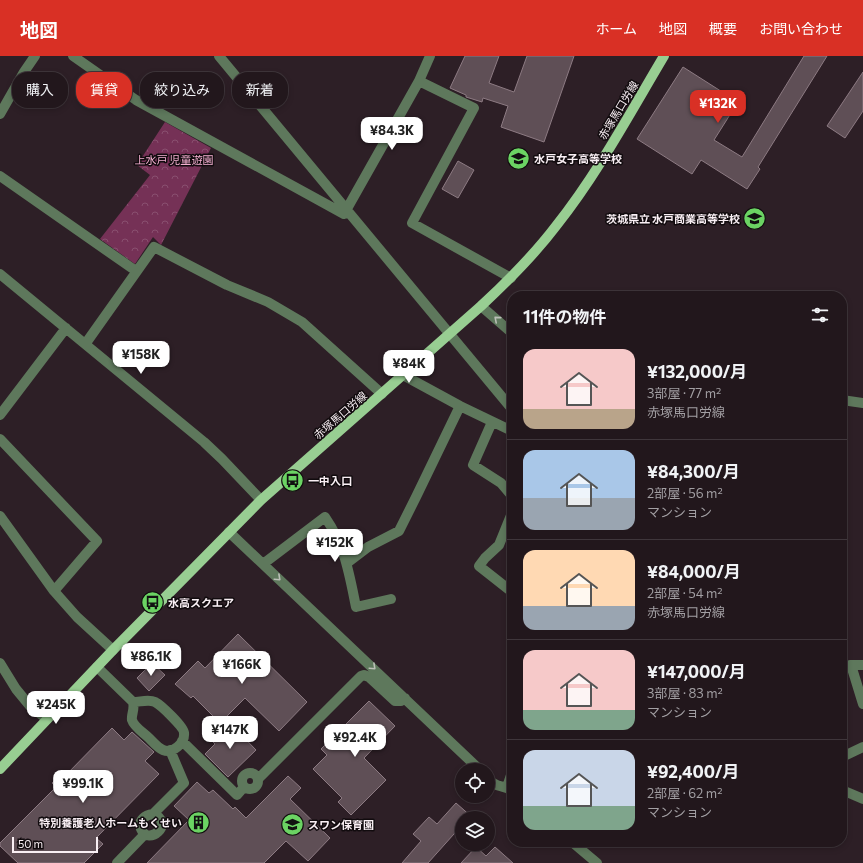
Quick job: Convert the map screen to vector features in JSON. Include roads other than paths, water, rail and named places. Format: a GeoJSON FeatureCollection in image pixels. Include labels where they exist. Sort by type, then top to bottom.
{"type":"FeatureCollection","features":[{"type":"Feature","properties":{"kind":"main road","name":"赤塚馬口労線"},"geometry":{"type":"LineString","coordinates":[[0,769],[113,650],[261,500],[511,278],[557,225],[585,186],[664,56]]}},
{"type":"Feature","properties":{"kind":"street"},"geometry":{"type":"LineString","coordinates":[[0,114],[35,56]]}},
{"type":"Feature","properties":{"kind":"street"},"geometry":{"type":"LineString","coordinates":[[73,56],[136,100],[344,214],[419,81],[430,56]]}},
{"type":"Feature","properties":{"kind":"street"},"geometry":{"type":"LineString","coordinates":[[219,56],[229,60],[269,117],[507,403]]}},
{"type":"Feature","properties":{"kind":"street"},"geometry":{"type":"LineString","coordinates":[[419,81],[474,108],[412,223],[511,278]]}},
{"type":"Feature","properties":{"kind":"street"},"geometry":{"type":"LineString","coordinates":[[0,176],[136,271]]}},
{"type":"Feature","properties":{"kind":"street"},"geometry":{"type":"LineString","coordinates":[[86,343],[154,247],[227,284],[268,302],[302,322],[382,394]]}},
{"type":"Feature","properties":{"kind":"street"},"geometry":{"type":"LineString","coordinates":[[0,274],[86,343],[209,446],[261,500]]}},
{"type":"Feature","properties":{"kind":"street"},"geometry":{"type":"LineString","coordinates":[[481,306],[507,329]]}},
{"type":"Feature","properties":{"kind":"street"},"geometry":{"type":"LineString","coordinates":[[0,415],[66,328]]}},
{"type":"Feature","properties":{"kind":"street"},"geometry":{"type":"LineString","coordinates":[[403,375],[460,406],[507,429]]}},
{"type":"Feature","properties":{"kind":"street"},"geometry":{"type":"LineString","coordinates":[[847,401],[863,403]]}},
{"type":"Feature","properties":{"kind":"street"},"geometry":{"type":"LineString","coordinates":[[347,563],[368,547],[399,531],[460,406]]}},
{"type":"Feature","properties":{"kind":"street"},"geometry":{"type":"LineString","coordinates":[[492,422],[473,465],[501,483],[507,490]]}},
{"type":"Feature","properties":{"kind":"street"},"geometry":{"type":"LineString","coordinates":[[0,439],[97,541],[54,591]]}},
{"type":"Feature","properties":{"kind":"street"},"geometry":{"type":"LineString","coordinates":[[0,516],[54,591],[78,617],[113,650]]}},
{"type":"Feature","properties":{"kind":"street"},"geometry":{"type":"LineString","coordinates":[[263,564],[325,517],[335,531],[347,563],[356,607],[391,599]]}},
{"type":"Feature","properties":{"kind":"street"},"geometry":{"type":"LineString","coordinates":[[507,525],[499,545],[479,566],[507,588]]}},
{"type":"Feature","properties":{"kind":"street"},"geometry":{"type":"LineString","coordinates":[[229,532],[473,763]]}},
{"type":"Feature","properties":{"kind":"street"},"geometry":{"type":"LineString","coordinates":[[0,663],[16,689],[30,706],[47,719]]}},
{"type":"Feature","properties":{"kind":"street"},"geometry":{"type":"LineString","coordinates":[[847,666],[863,665]]}},
{"type":"Feature","properties":{"kind":"street"},"geometry":{"type":"LineString","coordinates":[[97,667],[133,702],[134,708],[132,717],[134,723],[162,750],[170,750],[179,746],[184,733],[183,728],[158,704],[151,701],[133,702]]}},
{"type":"Feature","properties":{"kind":"street"},"geometry":{"type":"LineString","coordinates":[[847,668],[863,704]]}},
{"type":"Feature","properties":{"kind":"street"},"geometry":{"type":"LineString","coordinates":[[182,741],[237,795],[244,788],[242,780],[246,774],[253,774],[258,779],[361,676],[364,675],[369,677],[395,701],[401,701],[405,698]]}},
{"type":"Feature","properties":{"kind":"street"},"geometry":{"type":"LineString","coordinates":[[847,755],[863,747]]}},
{"type":"Feature","properties":{"kind":"street"},"geometry":{"type":"LineString","coordinates":[[153,814],[184,783],[170,750]]}},
{"type":"Feature","properties":{"kind":"street"},"geometry":{"type":"LineString","coordinates":[[495,785],[507,788]]}},
{"type":"Feature","properties":{"kind":"street"},"geometry":{"type":"LineString","coordinates":[[847,792],[863,799]]}},
{"type":"Feature","properties":{"kind":"street"},"geometry":{"type":"LineString","coordinates":[[148,814],[153,814],[158,816],[162,825],[161,830],[152,836],[145,834],[140,827],[143,817],[148,814]]}},
{"type":"Feature","properties":{"kind":"street"},"geometry":{"type":"LineString","coordinates":[[117,863],[145,834]]}},
{"type":"Feature","properties":{"kind":"street"},"geometry":{"type":"LineString","coordinates":[[578,847],[597,863]]}},
{"type":"Feature","properties":{"kind":"place","name":"水戸女子高等学校"},"geometry":{"type":"Point","coordinates":[519,158]}},
{"type":"Feature","properties":{"kind":"place","name":"茨城県立 水戸商業高等学校"},"geometry":{"type":"Point","coordinates":[755,218]}},
{"type":"Feature","properties":{"kind":"place","name":"一中入口"},"geometry":{"type":"Point","coordinates":[293,480]}},
{"type":"Feature","properties":{"kind":"place","name":"水高スクエア"},"geometry":{"type":"Point","coordinates":[153,602]}},
{"type":"Feature","properties":{"kind":"place","name":"特別養護老人ホームもくせい"},"geometry":{"type":"Point","coordinates":[198,822]}},
{"type":"Feature","properties":{"kind":"place","name":"スワン保育園"},"geometry":{"type":"Point","coordinates":[292,824]}},
{"type":"Feature","properties":{"kind":"park label","name":"上水戸 児童遊園"},"geometry":{"type":"Point","coordinates":[174,159]}}]}
